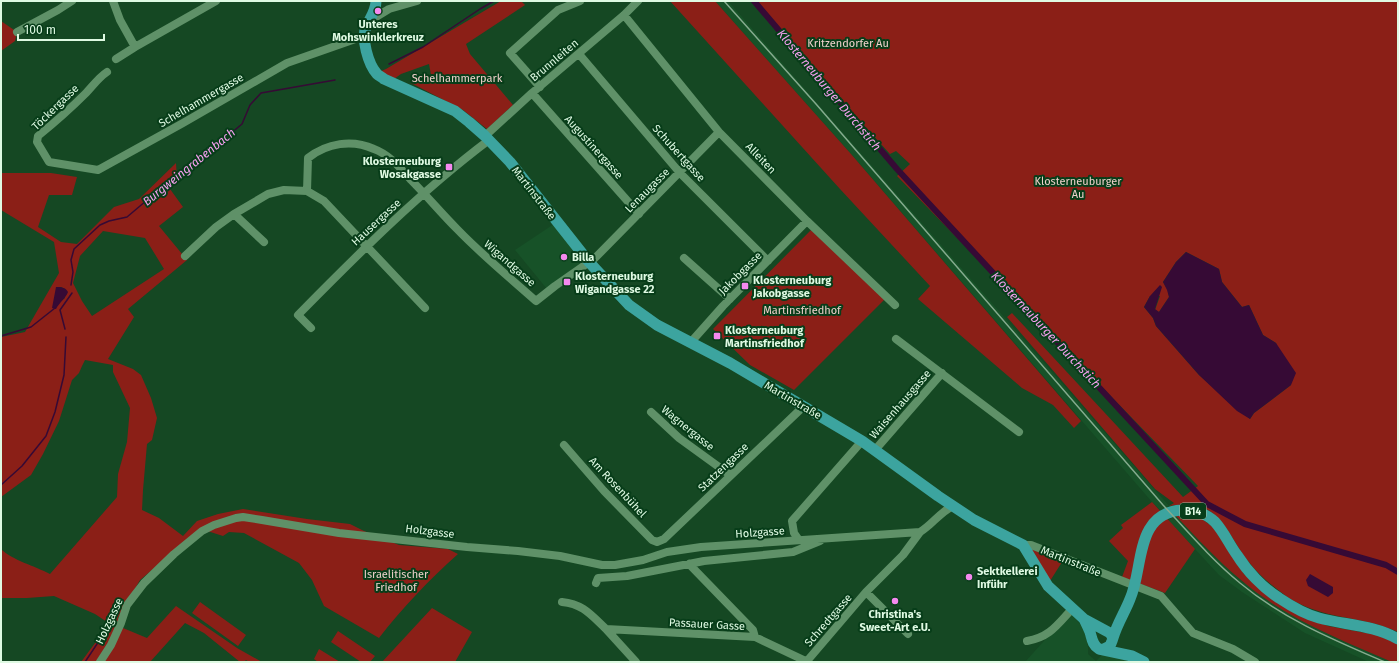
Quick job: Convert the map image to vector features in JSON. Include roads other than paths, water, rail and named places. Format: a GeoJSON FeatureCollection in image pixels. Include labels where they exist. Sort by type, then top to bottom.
{"type":"FeatureCollection","features":[{"type":"Feature","properties":{"kind":"main road"},"geometry":{"type":"LineString","coordinates":[[364,36],[366,27],[376,8],[376,1]]}},
{"type":"Feature","properties":{"kind":"main road","name":"Martinstraße"},"geometry":{"type":"LineString","coordinates":[[364,36],[371,63],[377,74],[384,79],[455,111],[487,138],[510,162],[589,262],[629,305],[657,325],[691,342],[804,406],[862,441],[974,520],[1023,545]]}},
{"type":"Feature","properties":{"kind":"main road","name":"B14"},"geometry":{"type":"LineString","coordinates":[[1110,643],[1130,599],[1143,543],[1148,530],[1159,519],[1169,513],[1180,510],[1188,510],[1207,516],[1215,522],[1224,533],[1244,565],[1266,588],[1297,610],[1317,618],[1372,628],[1398,638]]}},
{"type":"Feature","properties":{"kind":"main road"},"geometry":{"type":"LineString","coordinates":[[1023,545],[1048,586],[1084,620],[1090,630],[1092,640],[1096,647],[1099,649],[1110,643],[1120,645],[1132,656],[1144,662]]}},
{"type":"Feature","properties":{"kind":"main road","name":"B14"},"geometry":{"type":"LineString","coordinates":[[1092,640],[1095,632],[1103,629],[1113,622],[1124,610]]}},
{"type":"Feature","properties":{"kind":"main road"},"geometry":{"type":"LineString","coordinates":[[1084,620],[1110,633],[1110,643]]}},
{"type":"Feature","properties":{"kind":"street"},"geometry":{"type":"LineString","coordinates":[[17,32],[72,1]]}},
{"type":"Feature","properties":{"kind":"street"},"geometry":{"type":"LineString","coordinates":[[113,1],[120,20],[135,47]]}},
{"type":"Feature","properties":{"kind":"street"},"geometry":{"type":"LineString","coordinates":[[116,59],[216,1]]}},
{"type":"Feature","properties":{"kind":"street"},"geometry":{"type":"LineString","coordinates":[[370,20],[388,9],[417,1]]}},
{"type":"Feature","properties":{"kind":"street"},"geometry":{"type":"LineString","coordinates":[[540,87],[510,53],[558,10],[580,1]]}},
{"type":"Feature","properties":{"kind":"street","name":"Brunnleiten"},"geometry":{"type":"LineString","coordinates":[[487,138],[532,93],[624,15],[638,1]]}},
{"type":"Feature","properties":{"kind":"street","name":"Alleiten"},"geometry":{"type":"LineString","coordinates":[[624,15],[720,132],[807,221],[895,305]]}},
{"type":"Feature","properties":{"kind":"street","name":"Schelhammergasse"},"geometry":{"type":"LineString","coordinates":[[49,162],[98,170],[177,127],[287,63],[364,36]]}},
{"type":"Feature","properties":{"kind":"street","name":"Schubertgasse"},"geometry":{"type":"LineString","coordinates":[[579,54],[680,173],[768,261]]}},
{"type":"Feature","properties":{"kind":"street","name":"Töckergasse"},"geometry":{"type":"LineString","coordinates":[[49,162],[36,142],[38,136],[58,120],[86,93],[100,76],[106,72]]}},
{"type":"Feature","properties":{"kind":"street","name":"Augustinergasse"},"geometry":{"type":"LineString","coordinates":[[532,93],[639,214]]}},
{"type":"Feature","properties":{"kind":"street","name":"Lenaugasse"},"geometry":{"type":"LineString","coordinates":[[589,262],[595,258],[720,132]]}},
{"type":"Feature","properties":{"kind":"street","name":"Hausergasse"},"geometry":{"type":"LineString","coordinates":[[311,328],[298,315],[367,245],[487,138]]}},
{"type":"Feature","properties":{"kind":"street"},"geometry":{"type":"LineString","coordinates":[[307,191],[308,158],[326,148],[352,143],[365,145],[383,153],[393,160],[424,194]]}},
{"type":"Feature","properties":{"kind":"street"},"geometry":{"type":"LineString","coordinates":[[185,256],[216,227],[234,214],[268,194],[284,190],[307,191],[324,201],[367,245],[424,308]]}},
{"type":"Feature","properties":{"kind":"street","name":"Wigandgasse"},"geometry":{"type":"LineString","coordinates":[[424,194],[473,246],[536,301],[589,262]]}},
{"type":"Feature","properties":{"kind":"street"},"geometry":{"type":"LineString","coordinates":[[234,214],[264,242]]}},
{"type":"Feature","properties":{"kind":"street","name":"Jakobgasse"},"geometry":{"type":"LineString","coordinates":[[691,342],[730,299],[807,221]]}},
{"type":"Feature","properties":{"kind":"street"},"geometry":{"type":"LineString","coordinates":[[684,258],[730,299]]}},
{"type":"Feature","properties":{"kind":"street","name":"Waisenhausgasse"},"geometry":{"type":"LineString","coordinates":[[896,339],[1019,432]]}},
{"type":"Feature","properties":{"kind":"street","name":"Waisenhausgasse"},"geometry":{"type":"LineString","coordinates":[[875,450],[942,373]]}},
{"type":"Feature","properties":{"kind":"street","name":"Statzengasse"},"geometry":{"type":"LineString","coordinates":[[657,542],[664,539],[804,406]]}},
{"type":"Feature","properties":{"kind":"street","name":"Wagnergasse"},"geometry":{"type":"LineString","coordinates":[[650,412],[679,438],[730,476]]}},
{"type":"Feature","properties":{"kind":"street"},"geometry":{"type":"LineString","coordinates":[[799,540],[794,533],[792,521],[862,441]]}},
{"type":"Feature","properties":{"kind":"street","name":"Am Rosenbühel"},"geometry":{"type":"LineString","coordinates":[[564,445],[604,491],[652,540],[657,542]]}},
{"type":"Feature","properties":{"kind":"street"},"geometry":{"type":"LineString","coordinates":[[920,532],[927,528],[948,508],[953,506]]}},
{"type":"Feature","properties":{"kind":"street","name":"Holzgasse"},"geometry":{"type":"LineString","coordinates":[[100,662],[119,629],[127,605],[144,583],[174,554],[202,531],[214,524],[236,518],[243,517],[339,533],[560,556],[602,565],[621,564],[643,560],[667,552],[702,547],[920,532]]}},
{"type":"Feature","properties":{"kind":"street","name":"Schredtgasse"},"geometry":{"type":"LineString","coordinates":[[807,662],[866,592],[902,555],[920,532]]}},
{"type":"Feature","properties":{"kind":"street","name":"Holzgasse"},"geometry":{"type":"LineString","coordinates":[[596,583],[598,578],[627,576],[704,561],[793,552],[825,539]]}},
{"type":"Feature","properties":{"kind":"street","name":"Martinstraße"},"geometry":{"type":"LineString","coordinates":[[1023,545],[1031,545],[1161,596],[1193,634],[1233,650],[1255,662]]}},
{"type":"Feature","properties":{"kind":"street","name":"Passauer Gasse"},"geometry":{"type":"LineString","coordinates":[[606,629],[755,638],[753,630],[689,564]]}},
{"type":"Feature","properties":{"kind":"street","name":"Schredtgasse"},"geometry":{"type":"LineString","coordinates":[[866,592],[908,634]]}},
{"type":"Feature","properties":{"kind":"street"},"geometry":{"type":"LineString","coordinates":[[562,602],[571,603],[586,610],[606,629],[636,662]]}},
{"type":"Feature","properties":{"kind":"street"},"geometry":{"type":"LineString","coordinates":[[1027,640],[1038,639],[1048,634],[1072,609]]}},
{"type":"Feature","properties":{"kind":"street"},"geometry":{"type":"LineString","coordinates":[[755,638],[807,662]]}},
{"type":"Feature","properties":{"kind":"waterway","name":"Burgweingrabenbach"},"geometry":{"type":"LineString","coordinates":[[389,64],[423,47],[494,1]]}},
{"type":"Feature","properties":{"kind":"waterway","name":"Klosterneuburger Durchstich"},"geometry":{"type":"LineString","coordinates":[[754,1],[897,169],[1207,504],[1245,524],[1386,565],[1398,572]]}},
{"type":"Feature","properties":{"kind":"waterway","name":"Burgweingrabenbach"},"geometry":{"type":"LineString","coordinates":[[71,285],[73,272],[71,260],[74,249],[100,225],[109,221],[127,217],[198,157],[224,139],[242,124],[250,105],[261,93],[335,80]]}},
{"type":"Feature","properties":{"kind":"waterway"},"geometry":{"type":"LineString","coordinates":[[65,329],[60,310],[72,293]]}},
{"type":"Feature","properties":{"kind":"waterway","name":"Burgweingrabenbach"},"geometry":{"type":"LineString","coordinates":[[1,336],[31,327],[55,308]]}},
{"type":"Feature","properties":{"kind":"waterway"},"geometry":{"type":"LineString","coordinates":[[1,485],[22,466],[46,436],[55,412],[64,375],[66,337]]}},
{"type":"Feature","properties":{"kind":"waterway"},"geometry":{"type":"LineString","coordinates":[[85,662],[99,641]]}},
{"type":"Feature","properties":{"kind":"railway"},"geometry":{"type":"LineString","coordinates":[[724,1],[816,104],[1163,505],[1210,555],[1256,596],[1291,618],[1385,662]]}},
{"type":"Feature","properties":{"kind":"place","name":"Unteres Mohswinklerkreuz"},"geometry":{"type":"Point","coordinates":[378,11]}},
{"type":"Feature","properties":{"kind":"place","name":"Klosterneuburg Wosakgasse"},"geometry":{"type":"Point","coordinates":[449,167]}},
{"type":"Feature","properties":{"kind":"place","name":"Billa"},"geometry":{"type":"Point","coordinates":[564,257]}},
{"type":"Feature","properties":{"kind":"place","name":"Klosterneuburg Wigandgasse 22"},"geometry":{"type":"Point","coordinates":[567,282]}},
{"type":"Feature","properties":{"kind":"place","name":"Klosterneuburg Jakobgasse"},"geometry":{"type":"Point","coordinates":[745,286]}},
{"type":"Feature","properties":{"kind":"place","name":"Klosterneuburg Martinsfriedhof"},"geometry":{"type":"Point","coordinates":[717,336]}},
{"type":"Feature","properties":{"kind":"place","name":"Sektkellerei Inführ"},"geometry":{"type":"Point","coordinates":[969,577]}},
{"type":"Feature","properties":{"kind":"place","name":"Christina's Sweet-Art e.U."},"geometry":{"type":"Point","coordinates":[895,601]}},
{"type":"Feature","properties":{"kind":"park label","name":"Kritzendorfer Au"},"geometry":{"type":"Point","coordinates":[848,43]}},
{"type":"Feature","properties":{"kind":"park label","name":"Schelhammerpark"},"geometry":{"type":"Point","coordinates":[457,78]}},
{"type":"Feature","properties":{"kind":"park label","name":"Klosterneuburger Au"},"geometry":{"type":"Point","coordinates":[1078,187]}},
{"type":"Feature","properties":{"kind":"park label","name":"Martinsfriedhof"},"geometry":{"type":"Point","coordinates":[802,310]}},
{"type":"Feature","properties":{"kind":"park label","name":"Israelitischer Friedhof"},"geometry":{"type":"Point","coordinates":[396,580]}}]}
